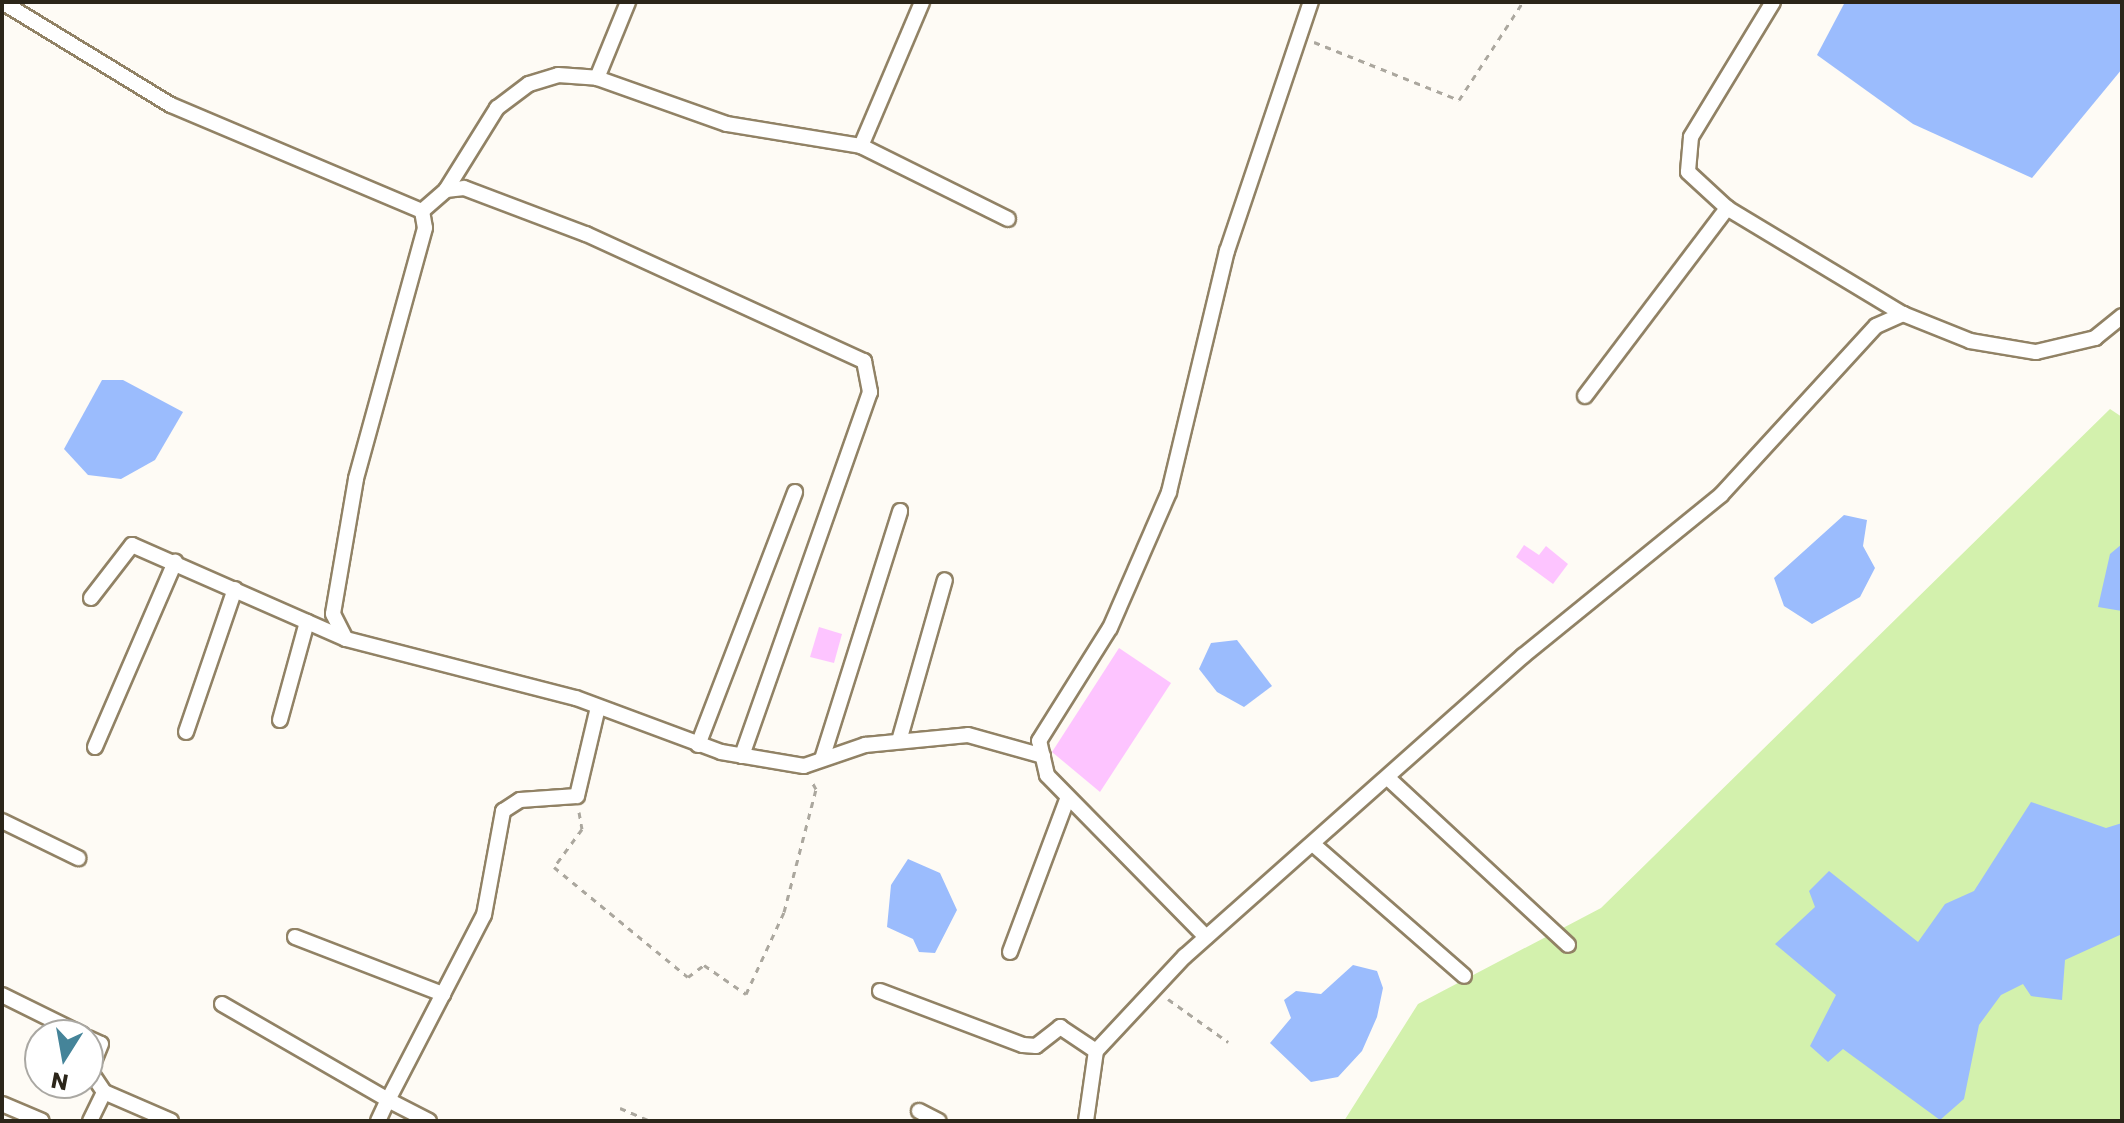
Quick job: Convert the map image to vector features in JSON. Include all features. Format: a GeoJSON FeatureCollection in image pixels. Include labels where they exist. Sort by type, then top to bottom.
{"type":"FeatureCollection","features":[{"type":"Feature","properties":{"kind":"street"},"geometry":{"type":"LineString","coordinates":[[2,2],[171,105],[422,211]]}},
{"type":"Feature","properties":{"kind":"street"},"geometry":{"type":"LineString","coordinates":[[597,78],[628,2]]}},
{"type":"Feature","properties":{"kind":"street"},"geometry":{"type":"LineString","coordinates":[[861,146],[922,2]]}},
{"type":"Feature","properties":{"kind":"street"},"geometry":{"type":"LineString","coordinates":[[1206,937],[1047,775],[1039,741],[1110,628],[1169,492],[1227,251],[1311,2]]}},
{"type":"Feature","properties":{"kind":"street"},"geometry":{"type":"LineString","coordinates":[[1773,2],[1685,156],[1688,172],[1727,208],[1903,314],[1970,341],[2036,352],[2095,338],[2122,316]]}},
{"type":"Feature","properties":{"kind":"street"},"geometry":{"type":"LineString","coordinates":[[422,211],[446,190],[468,145],[512,95],[558,75],[597,78],[727,124],[861,146],[1008,219]]}},
{"type":"Feature","properties":{"kind":"street"},"geometry":{"type":"LineString","coordinates":[[446,190],[464,188],[586,234],[864,361],[870,392],[742,756]]}},
{"type":"Feature","properties":{"kind":"street"},"geometry":{"type":"LineString","coordinates":[[1585,396],[1727,208]]}},
{"type":"Feature","properties":{"kind":"street"},"geometry":{"type":"LineString","coordinates":[[346,639],[333,614],[356,479],[425,228],[422,211]]}},
{"type":"Feature","properties":{"kind":"street"},"geometry":{"type":"LineString","coordinates":[[1086,1121],[1096,1051],[1206,937],[1389,779],[1523,656],[1721,495],[1876,326],[1903,314]]}},
{"type":"Feature","properties":{"kind":"street"},"geometry":{"type":"LineString","coordinates":[[698,745],[795,492]]}},
{"type":"Feature","properties":{"kind":"street"},"geometry":{"type":"LineString","coordinates":[[822,759],[900,511]]}},
{"type":"Feature","properties":{"kind":"street"},"geometry":{"type":"LineString","coordinates":[[91,598],[127,545],[175,562],[346,639],[598,707],[698,745],[742,756],[804,766],[899,741],[968,735],[1043,756]]}},
{"type":"Feature","properties":{"kind":"street"},"geometry":{"type":"LineString","coordinates":[[95,747],[175,562]]}},
{"type":"Feature","properties":{"kind":"street"},"geometry":{"type":"LineString","coordinates":[[899,741],[945,580]]}},
{"type":"Feature","properties":{"kind":"street"},"geometry":{"type":"LineString","coordinates":[[186,732],[235,589]]}},
{"type":"Feature","properties":{"kind":"street"},"geometry":{"type":"LineString","coordinates":[[280,720],[307,622]]}},
{"type":"Feature","properties":{"kind":"street"},"geometry":{"type":"LineString","coordinates":[[378,1121],[484,915],[503,811],[520,800],[577,796],[598,707]]}},
{"type":"Feature","properties":{"kind":"street"},"geometry":{"type":"LineString","coordinates":[[1389,779],[1568,945]]}},
{"type":"Feature","properties":{"kind":"street"},"geometry":{"type":"LineString","coordinates":[[1010,952],[1068,797]]}},
{"type":"Feature","properties":{"kind":"street"},"geometry":{"type":"LineString","coordinates":[[2,821],[78,858]]}},
{"type":"Feature","properties":{"kind":"street"},"geometry":{"type":"LineString","coordinates":[[1314,845],[1464,976]]}},
{"type":"Feature","properties":{"kind":"street"},"geometry":{"type":"LineString","coordinates":[[295,937],[443,994]]}},
{"type":"Feature","properties":{"kind":"street"},"geometry":{"type":"LineString","coordinates":[[880,991],[1023,1045],[1036,1046],[1060,1027],[1096,1051]]}},
{"type":"Feature","properties":{"kind":"street"},"geometry":{"type":"LineString","coordinates":[[2,995],[51,1019]]}},
{"type":"Feature","properties":{"kind":"street"},"geometry":{"type":"LineString","coordinates":[[222,1004],[429,1121]]}},
{"type":"Feature","properties":{"kind":"street"},"geometry":{"type":"LineString","coordinates":[[104,1092],[171,1121]]}},
{"type":"Feature","properties":{"kind":"street"},"geometry":{"type":"LineString","coordinates":[[90,1121],[101,1099]]}},
{"type":"Feature","properties":{"kind":"street"},"geometry":{"type":"LineString","coordinates":[[2,1104],[42,1121]]}},
{"type":"Feature","properties":{"kind":"street"},"geometry":{"type":"LineString","coordinates":[[919,1111],[939,1121]]}},
{"type":"Feature","properties":{"kind":"path"},"geometry":{"type":"LineString","coordinates":[[1300,36],[1459,100],[1523,2]]}},
{"type":"Feature","properties":{"kind":"path"},"geometry":{"type":"LineString","coordinates":[[577,796],[582,829],[554,867],[688,977],[704,965],[746,994],[784,912],[816,789],[804,766]]}},
{"type":"Feature","properties":{"kind":"path"},"geometry":{"type":"LineString","coordinates":[[1155,990],[1228,1042]]}},
{"type":"Feature","properties":{"kind":"path"},"geometry":{"type":"LineString","coordinates":[[620,1108],[651,1121]]}},
{"type":"Feature","properties":{"kind":"green space"},"geometry":{"type":"Polygon","coordinates":[[[2110,409],[2122,417],[2122,1121],[1344,1121],[1418,1004],[1601,908],[2110,409]]]}},
{"type":"Feature","properties":{"kind":"water"},"geometry":{"type":"Polygon","coordinates":[[[1845,2],[2122,2],[2122,69],[2032,178],[1913,124],[1817,55],[1845,2]]]}},
{"type":"Feature","properties":{"kind":"water"},"geometry":{"type":"Polygon","coordinates":[[[102,380],[123,380],[183,412],[155,460],[121,479],[88,475],[64,449],[102,380]]]}},
{"type":"Feature","properties":{"kind":"water"},"geometry":{"type":"Polygon","coordinates":[[[1844,515],[1867,520],[1863,546],[1875,568],[1860,597],[1812,624],[1784,606],[1774,578],[1844,515]]]}},
{"type":"Feature","properties":{"kind":"water"},"geometry":{"type":"Polygon","coordinates":[[[2122,544],[2122,611],[2098,607],[2110,554],[2122,544]]]}},
{"type":"Feature","properties":{"kind":"water"},"geometry":{"type":"Polygon","coordinates":[[[1237,640],[1272,686],[1244,707],[1217,692],[1199,669],[1211,643],[1237,640]]]}},
{"type":"Feature","properties":{"kind":"water"},"geometry":{"type":"Polygon","coordinates":[[[2031,802],[2106,828],[2122,823],[2122,934],[2065,960],[2062,1000],[2031,996],[2023,984],[2001,995],[1979,1025],[1964,1099],[1940,1120],[1843,1049],[1828,1062],[1810,1046],[1836,995],[1775,944],[1815,907],[1809,891],[1829,871],[1918,942],[1945,904],[1974,891],[2031,802]]]}},
{"type":"Feature","properties":{"kind":"water"},"geometry":{"type":"Polygon","coordinates":[[[908,859],[940,873],[957,910],[935,953],[919,952],[913,939],[887,927],[891,885],[908,859]]]}},
{"type":"Feature","properties":{"kind":"water"},"geometry":{"type":"Polygon","coordinates":[[[1353,965],[1377,971],[1383,988],[1377,1017],[1362,1051],[1338,1077],[1311,1082],[1270,1043],[1291,1018],[1284,1000],[1296,991],[1321,994],[1353,965]]]}},
{"type":"Feature","properties":{"kind":"building"},"geometry":{"type":"Polygon","coordinates":[[[1524,545],[1539,555],[1546,546],[1568,564],[1553,584],[1516,557],[1524,545]]]}},
{"type":"Feature","properties":{"kind":"building"},"geometry":{"type":"Polygon","coordinates":[[[819,627],[842,634],[834,663],[810,657],[819,627]]]}},
{"type":"Feature","properties":{"kind":"building"},"geometry":{"type":"Polygon","coordinates":[[[1119,648],[1171,683],[1100,792],[1052,752],[1119,648]]]}}]}
